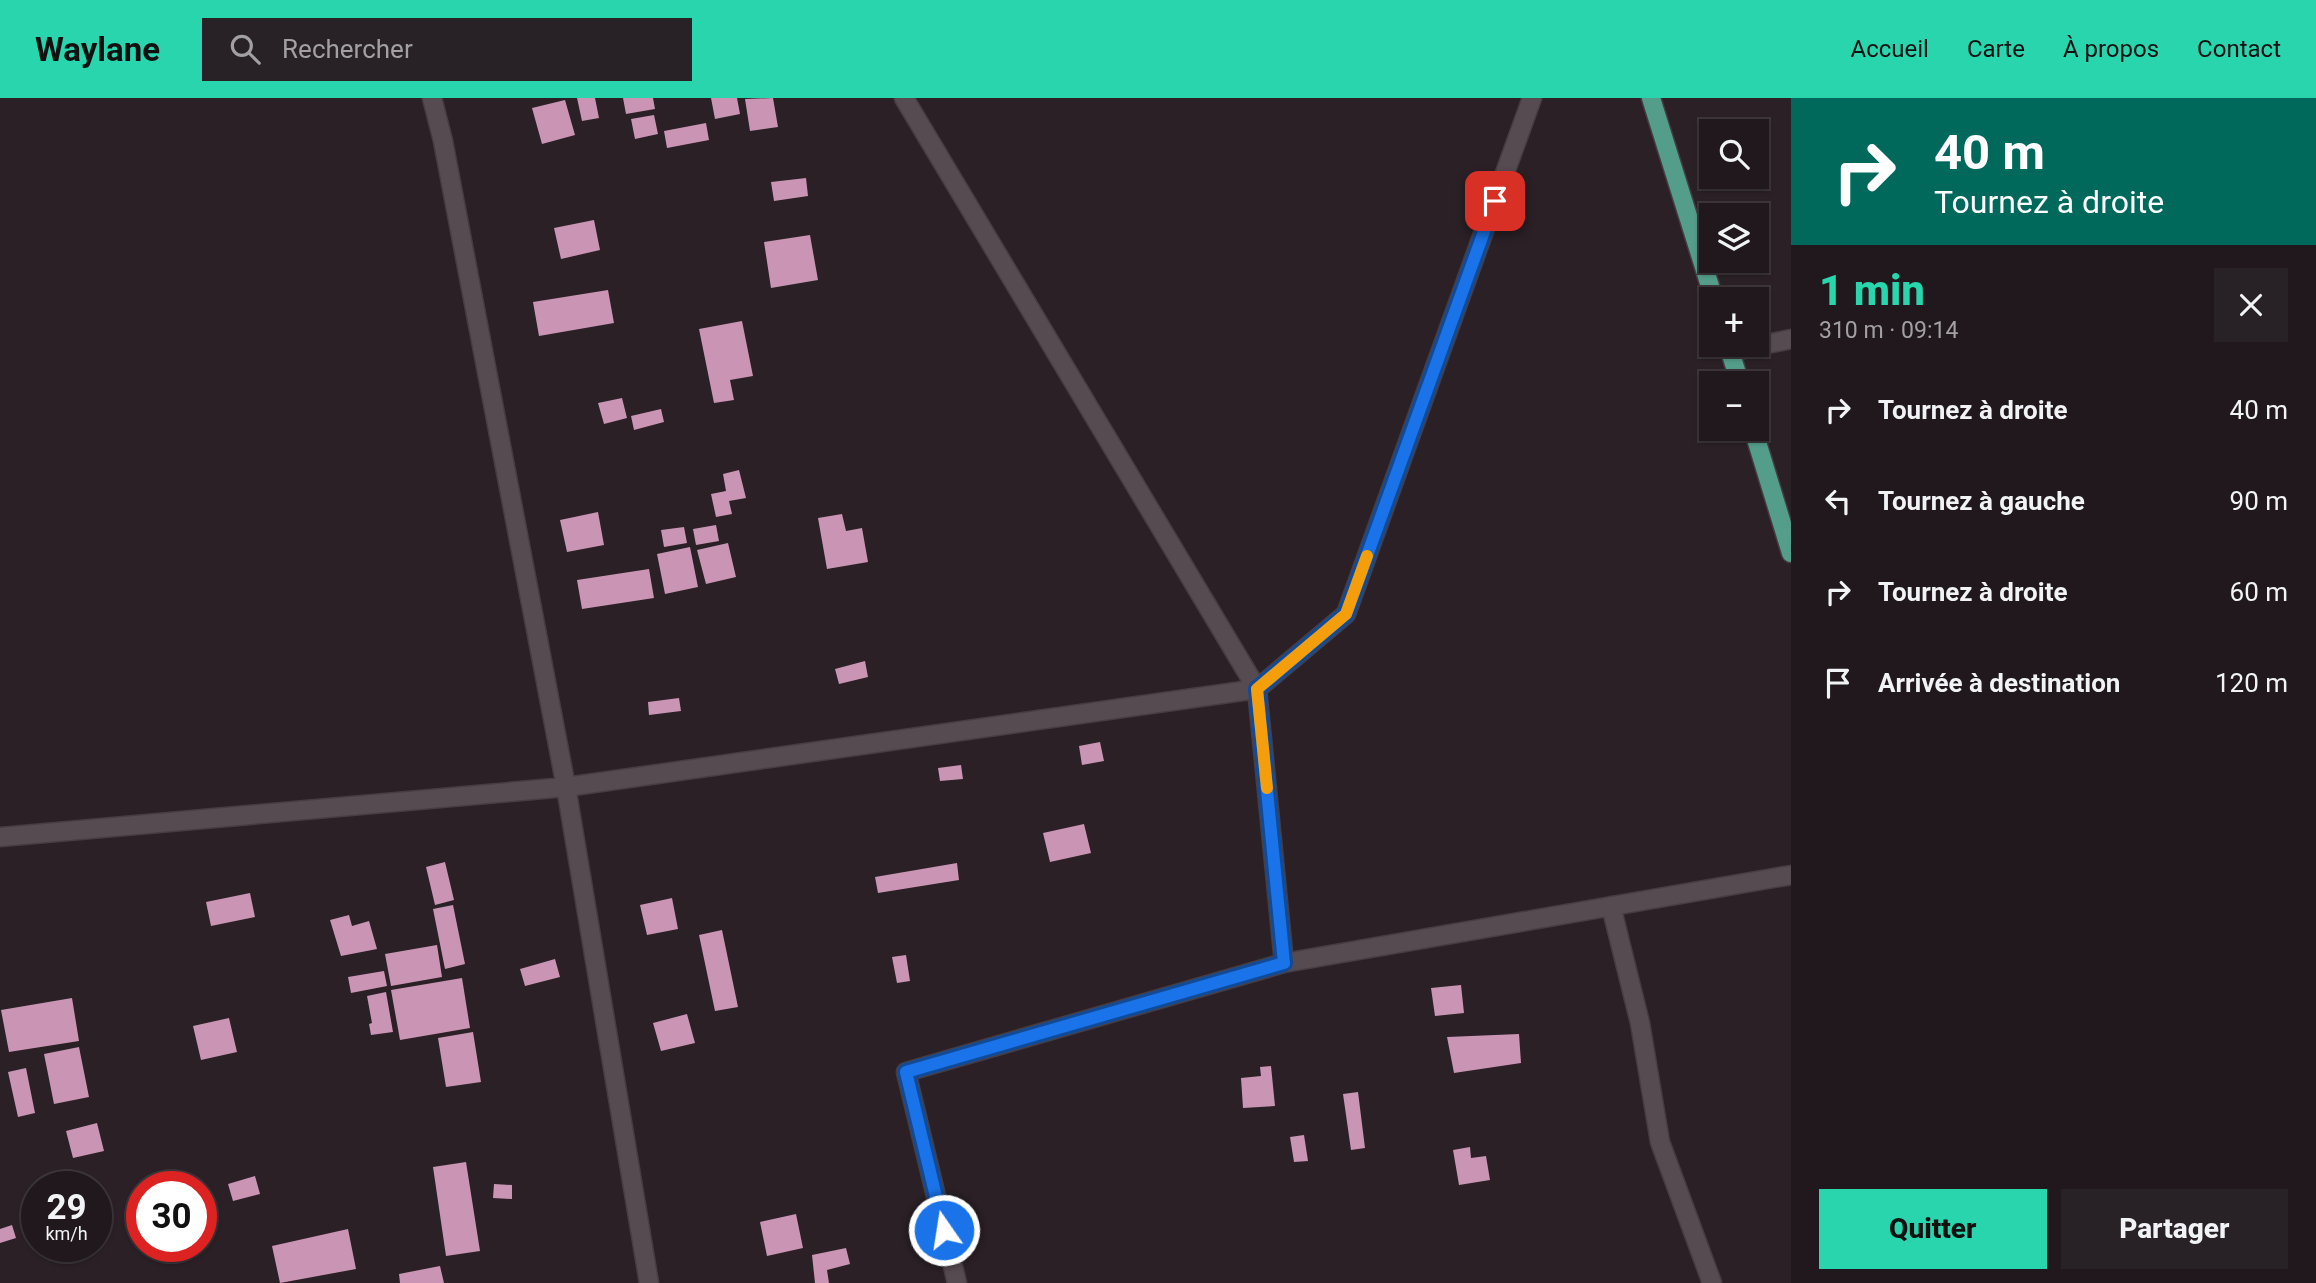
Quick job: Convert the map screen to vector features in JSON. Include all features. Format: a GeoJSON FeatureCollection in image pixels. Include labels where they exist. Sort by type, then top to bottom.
{"type":"FeatureCollection","features":[{"type":"Feature","properties":{"kind":"main road"},"geometry":{"type":"LineString","coordinates":[[1650,98],[1710,287]]}},
{"type":"Feature","properties":{"kind":"main road"},"geometry":{"type":"LineString","coordinates":[[1757,441],[1791,553]]}},
{"type":"Feature","properties":{"kind":"street"},"geometry":{"type":"LineString","coordinates":[[432,98],[451,182],[566,787],[649,1283]]}},
{"type":"Feature","properties":{"kind":"street"},"geometry":{"type":"LineString","coordinates":[[905,98],[1257,689],[1284,963]]}},
{"type":"Feature","properties":{"kind":"street"},"geometry":{"type":"LineString","coordinates":[[0,837],[566,787],[1257,689],[1346,614],[1532,98]]}},
{"type":"Feature","properties":{"kind":"street"},"geometry":{"type":"LineString","coordinates":[[1769,343],[1791,339]]}},
{"type":"Feature","properties":{"kind":"street"},"geometry":{"type":"LineString","coordinates":[[957,1283],[906,1072],[1284,963],[1791,875]]}},
{"type":"Feature","properties":{"kind":"street"},"geometry":{"type":"LineString","coordinates":[[1611,906],[1640,1023],[1660,1142],[1712,1283]]}},
{"type":"Feature","properties":{"kind":"building"},"geometry":{"type":"Polygon","coordinates":[[[577,98],[595,98],[599,118],[582,121],[577,98]]]}},
{"type":"Feature","properties":{"kind":"building"},"geometry":{"type":"Polygon","coordinates":[[[623,98],[653,98],[655,109],[626,114],[623,98]]]}},
{"type":"Feature","properties":{"kind":"building"},"geometry":{"type":"Polygon","coordinates":[[[711,98],[737,98],[740,114],[715,119],[711,98]]]}},
{"type":"Feature","properties":{"kind":"building"},"geometry":{"type":"Polygon","coordinates":[[[773,98],[778,127],[750,131],[745,99],[773,98]]]}},
{"type":"Feature","properties":{"kind":"building"},"geometry":{"type":"Polygon","coordinates":[[[565,100],[575,135],[542,144],[532,108],[565,100]]]}},
{"type":"Feature","properties":{"kind":"building"},"geometry":{"type":"Polygon","coordinates":[[[654,115],[658,134],[635,139],[631,119],[654,115]]]}},
{"type":"Feature","properties":{"kind":"building"},"geometry":{"type":"Polygon","coordinates":[[[706,123],[709,140],[667,148],[664,131],[706,123]]]}},
{"type":"Feature","properties":{"kind":"building"},"geometry":{"type":"Polygon","coordinates":[[[806,178],[808,196],[774,201],[771,182],[806,178]]]}},
{"type":"Feature","properties":{"kind":"building"},"geometry":{"type":"Polygon","coordinates":[[[594,220],[600,250],[561,259],[554,228],[594,220]]]}},
{"type":"Feature","properties":{"kind":"building"},"geometry":{"type":"Polygon","coordinates":[[[810,235],[818,280],[771,288],[764,242],[810,235]]]}},
{"type":"Feature","properties":{"kind":"building"},"geometry":{"type":"Polygon","coordinates":[[[608,290],[614,323],[539,336],[533,302],[608,290]]]}},
{"type":"Feature","properties":{"kind":"building"},"geometry":{"type":"Polygon","coordinates":[[[742,321],[753,376],[730,380],[734,400],[714,403],[699,329],[742,321]]]}},
{"type":"Feature","properties":{"kind":"building"},"geometry":{"type":"Polygon","coordinates":[[[622,398],[627,418],[604,424],[598,403],[622,398]]]}},
{"type":"Feature","properties":{"kind":"building"},"geometry":{"type":"Polygon","coordinates":[[[661,409],[664,422],[634,430],[631,416],[661,409]]]}},
{"type":"Feature","properties":{"kind":"building"},"geometry":{"type":"Polygon","coordinates":[[[739,470],[746,498],[729,501],[732,514],[716,517],[711,494],[726,491],[723,474],[739,470]]]}},
{"type":"Feature","properties":{"kind":"building"},"geometry":{"type":"Polygon","coordinates":[[[598,512],[604,545],[567,552],[560,520],[598,512]]]}},
{"type":"Feature","properties":{"kind":"building"},"geometry":{"type":"Polygon","coordinates":[[[842,514],[846,531],[862,528],[868,562],[827,569],[818,518],[842,514]]]}},
{"type":"Feature","properties":{"kind":"building"},"geometry":{"type":"Polygon","coordinates":[[[716,525],[719,541],[696,545],[693,529],[716,525]]]}},
{"type":"Feature","properties":{"kind":"building"},"geometry":{"type":"Polygon","coordinates":[[[684,527],[687,543],[664,547],[661,530],[684,527]]]}},
{"type":"Feature","properties":{"kind":"building"},"geometry":{"type":"Polygon","coordinates":[[[728,543],[736,577],[706,584],[697,550],[728,543]]]}},
{"type":"Feature","properties":{"kind":"building"},"geometry":{"type":"Polygon","coordinates":[[[690,547],[698,587],[665,594],[657,554],[690,547]]]}},
{"type":"Feature","properties":{"kind":"building"},"geometry":{"type":"Polygon","coordinates":[[[649,569],[654,598],[582,609],[577,580],[649,569]]]}},
{"type":"Feature","properties":{"kind":"building"},"geometry":{"type":"Polygon","coordinates":[[[865,661],[868,677],[839,684],[835,669],[865,661]]]}},
{"type":"Feature","properties":{"kind":"building"},"geometry":{"type":"Polygon","coordinates":[[[679,698],[681,711],[649,715],[648,702],[679,698]]]}},
{"type":"Feature","properties":{"kind":"building"},"geometry":{"type":"Polygon","coordinates":[[[1100,742],[1104,761],[1082,765],[1079,746],[1100,742]]]}},
{"type":"Feature","properties":{"kind":"building"},"geometry":{"type":"Polygon","coordinates":[[[961,765],[963,779],[940,781],[938,768],[961,765]]]}},
{"type":"Feature","properties":{"kind":"building"},"geometry":{"type":"Polygon","coordinates":[[[1084,824],[1091,853],[1050,862],[1043,833],[1084,824]]]}},
{"type":"Feature","properties":{"kind":"building"},"geometry":{"type":"Polygon","coordinates":[[[445,862],[454,900],[435,905],[426,867],[445,862]]]}},
{"type":"Feature","properties":{"kind":"building"},"geometry":{"type":"Polygon","coordinates":[[[957,863],[959,880],[878,893],[875,877],[957,863]]]}},
{"type":"Feature","properties":{"kind":"building"},"geometry":{"type":"Polygon","coordinates":[[[250,893],[255,917],[211,926],[206,902],[250,893]]]}},
{"type":"Feature","properties":{"kind":"building"},"geometry":{"type":"Polygon","coordinates":[[[672,898],[678,929],[647,935],[640,905],[672,898]]]}},
{"type":"Feature","properties":{"kind":"building"},"geometry":{"type":"Polygon","coordinates":[[[453,905],[465,964],[445,969],[433,909],[453,905]]]}},
{"type":"Feature","properties":{"kind":"building"},"geometry":{"type":"Polygon","coordinates":[[[349,915],[352,926],[369,921],[377,949],[341,956],[330,920],[349,915]]]}},
{"type":"Feature","properties":{"kind":"building"},"geometry":{"type":"Polygon","coordinates":[[[722,930],[738,1007],[715,1011],[699,935],[722,930]]]}},
{"type":"Feature","properties":{"kind":"building"},"geometry":{"type":"Polygon","coordinates":[[[437,945],[442,977],[391,986],[385,954],[437,945]]]}},
{"type":"Feature","properties":{"kind":"building"},"geometry":{"type":"Polygon","coordinates":[[[906,955],[910,981],[897,983],[892,957],[906,955]]]}},
{"type":"Feature","properties":{"kind":"building"},"geometry":{"type":"Polygon","coordinates":[[[555,959],[560,977],[525,986],[520,969],[555,959]]]}},
{"type":"Feature","properties":{"kind":"building"},"geometry":{"type":"Polygon","coordinates":[[[384,971],[387,986],[351,993],[348,977],[384,971]]]}},
{"type":"Feature","properties":{"kind":"building"},"geometry":{"type":"Polygon","coordinates":[[[462,978],[470,1028],[400,1040],[391,990],[462,978]]]}},
{"type":"Feature","properties":{"kind":"building"},"geometry":{"type":"Polygon","coordinates":[[[1461,985],[1464,1013],[1435,1016],[1431,988],[1461,985]]]}},
{"type":"Feature","properties":{"kind":"building"},"geometry":{"type":"Polygon","coordinates":[[[386,992],[393,1032],[371,1035],[369,1024],[372,1023],[367,996],[386,992]]]}},
{"type":"Feature","properties":{"kind":"building"},"geometry":{"type":"Polygon","coordinates":[[[72,998],[79,1041],[9,1052],[1,1010],[72,998]]]}},
{"type":"Feature","properties":{"kind":"building"},"geometry":{"type":"Polygon","coordinates":[[[687,1014],[695,1043],[661,1051],[653,1023],[687,1014]]]}},
{"type":"Feature","properties":{"kind":"building"},"geometry":{"type":"Polygon","coordinates":[[[229,1018],[237,1052],[201,1060],[193,1026],[229,1018]]]}},
{"type":"Feature","properties":{"kind":"building"},"geometry":{"type":"Polygon","coordinates":[[[473,1032],[481,1082],[446,1087],[438,1038],[473,1032]]]}},
{"type":"Feature","properties":{"kind":"building"},"geometry":{"type":"Polygon","coordinates":[[[1519,1034],[1521,1063],[1454,1073],[1447,1037],[1519,1034]]]}},
{"type":"Feature","properties":{"kind":"building"},"geometry":{"type":"Polygon","coordinates":[[[79,1047],[89,1097],[54,1104],[44,1054],[79,1047]]]}},
{"type":"Feature","properties":{"kind":"building"},"geometry":{"type":"Polygon","coordinates":[[[1271,1066],[1275,1106],[1243,1108],[1241,1078],[1261,1076],[1260,1067],[1271,1066]]]}},
{"type":"Feature","properties":{"kind":"building"},"geometry":{"type":"Polygon","coordinates":[[[26,1068],[35,1113],[18,1117],[8,1072],[26,1068]]]}},
{"type":"Feature","properties":{"kind":"building"},"geometry":{"type":"Polygon","coordinates":[[[1358,1092],[1365,1148],[1351,1150],[1343,1094],[1358,1092]]]}},
{"type":"Feature","properties":{"kind":"building"},"geometry":{"type":"Polygon","coordinates":[[[97,1123],[104,1151],[73,1158],[66,1131],[97,1123]]]}},
{"type":"Feature","properties":{"kind":"building"},"geometry":{"type":"Polygon","coordinates":[[[1304,1135],[1308,1161],[1294,1162],[1290,1137],[1304,1135]]]}},
{"type":"Feature","properties":{"kind":"building"},"geometry":{"type":"Polygon","coordinates":[[[1470,1147],[1471,1158],[1486,1156],[1490,1180],[1459,1185],[1453,1150],[1470,1147]]]}},
{"type":"Feature","properties":{"kind":"building"},"geometry":{"type":"Polygon","coordinates":[[[466,1162],[480,1251],[446,1256],[433,1167],[466,1162]]]}},
{"type":"Feature","properties":{"kind":"building"},"geometry":{"type":"Polygon","coordinates":[[[255,1176],[260,1194],[233,1201],[228,1184],[255,1176]]]}},
{"type":"Feature","properties":{"kind":"building"},"geometry":{"type":"Polygon","coordinates":[[[494,1184],[512,1185],[512,1199],[493,1198],[494,1184]]]}},
{"type":"Feature","properties":{"kind":"building"},"geometry":{"type":"Polygon","coordinates":[[[796,1214],[803,1248],[767,1256],[760,1222],[796,1214]]]}},
{"type":"Feature","properties":{"kind":"building"},"geometry":{"type":"Polygon","coordinates":[[[12,1225],[16,1238],[0,1243],[0,1229],[12,1225]]]}},
{"type":"Feature","properties":{"kind":"building"},"geometry":{"type":"Polygon","coordinates":[[[348,1229],[356,1269],[280,1283],[272,1246],[348,1229]]]}},
{"type":"Feature","properties":{"kind":"building"},"geometry":{"type":"Polygon","coordinates":[[[846,1248],[850,1264],[827,1270],[829,1283],[815,1283],[812,1255],[846,1248]]]}},
{"type":"Feature","properties":{"kind":"building"},"geometry":{"type":"Polygon","coordinates":[[[440,1266],[444,1283],[400,1283],[399,1274],[440,1266]]]}},
{"type":"Feature","properties":{"kind":"slow traffic"},"geometry":{"type":"LineString","coordinates":[[1267,788],[1257,689],[1346,614],[1367,556]]}},
{"type":"Feature","properties":{"kind":"route"},"geometry":{"type":"LineString","coordinates":[[944,1230],[906,1072],[1284,963],[1257,689],[1346,614],[1495,201]]}}]}
